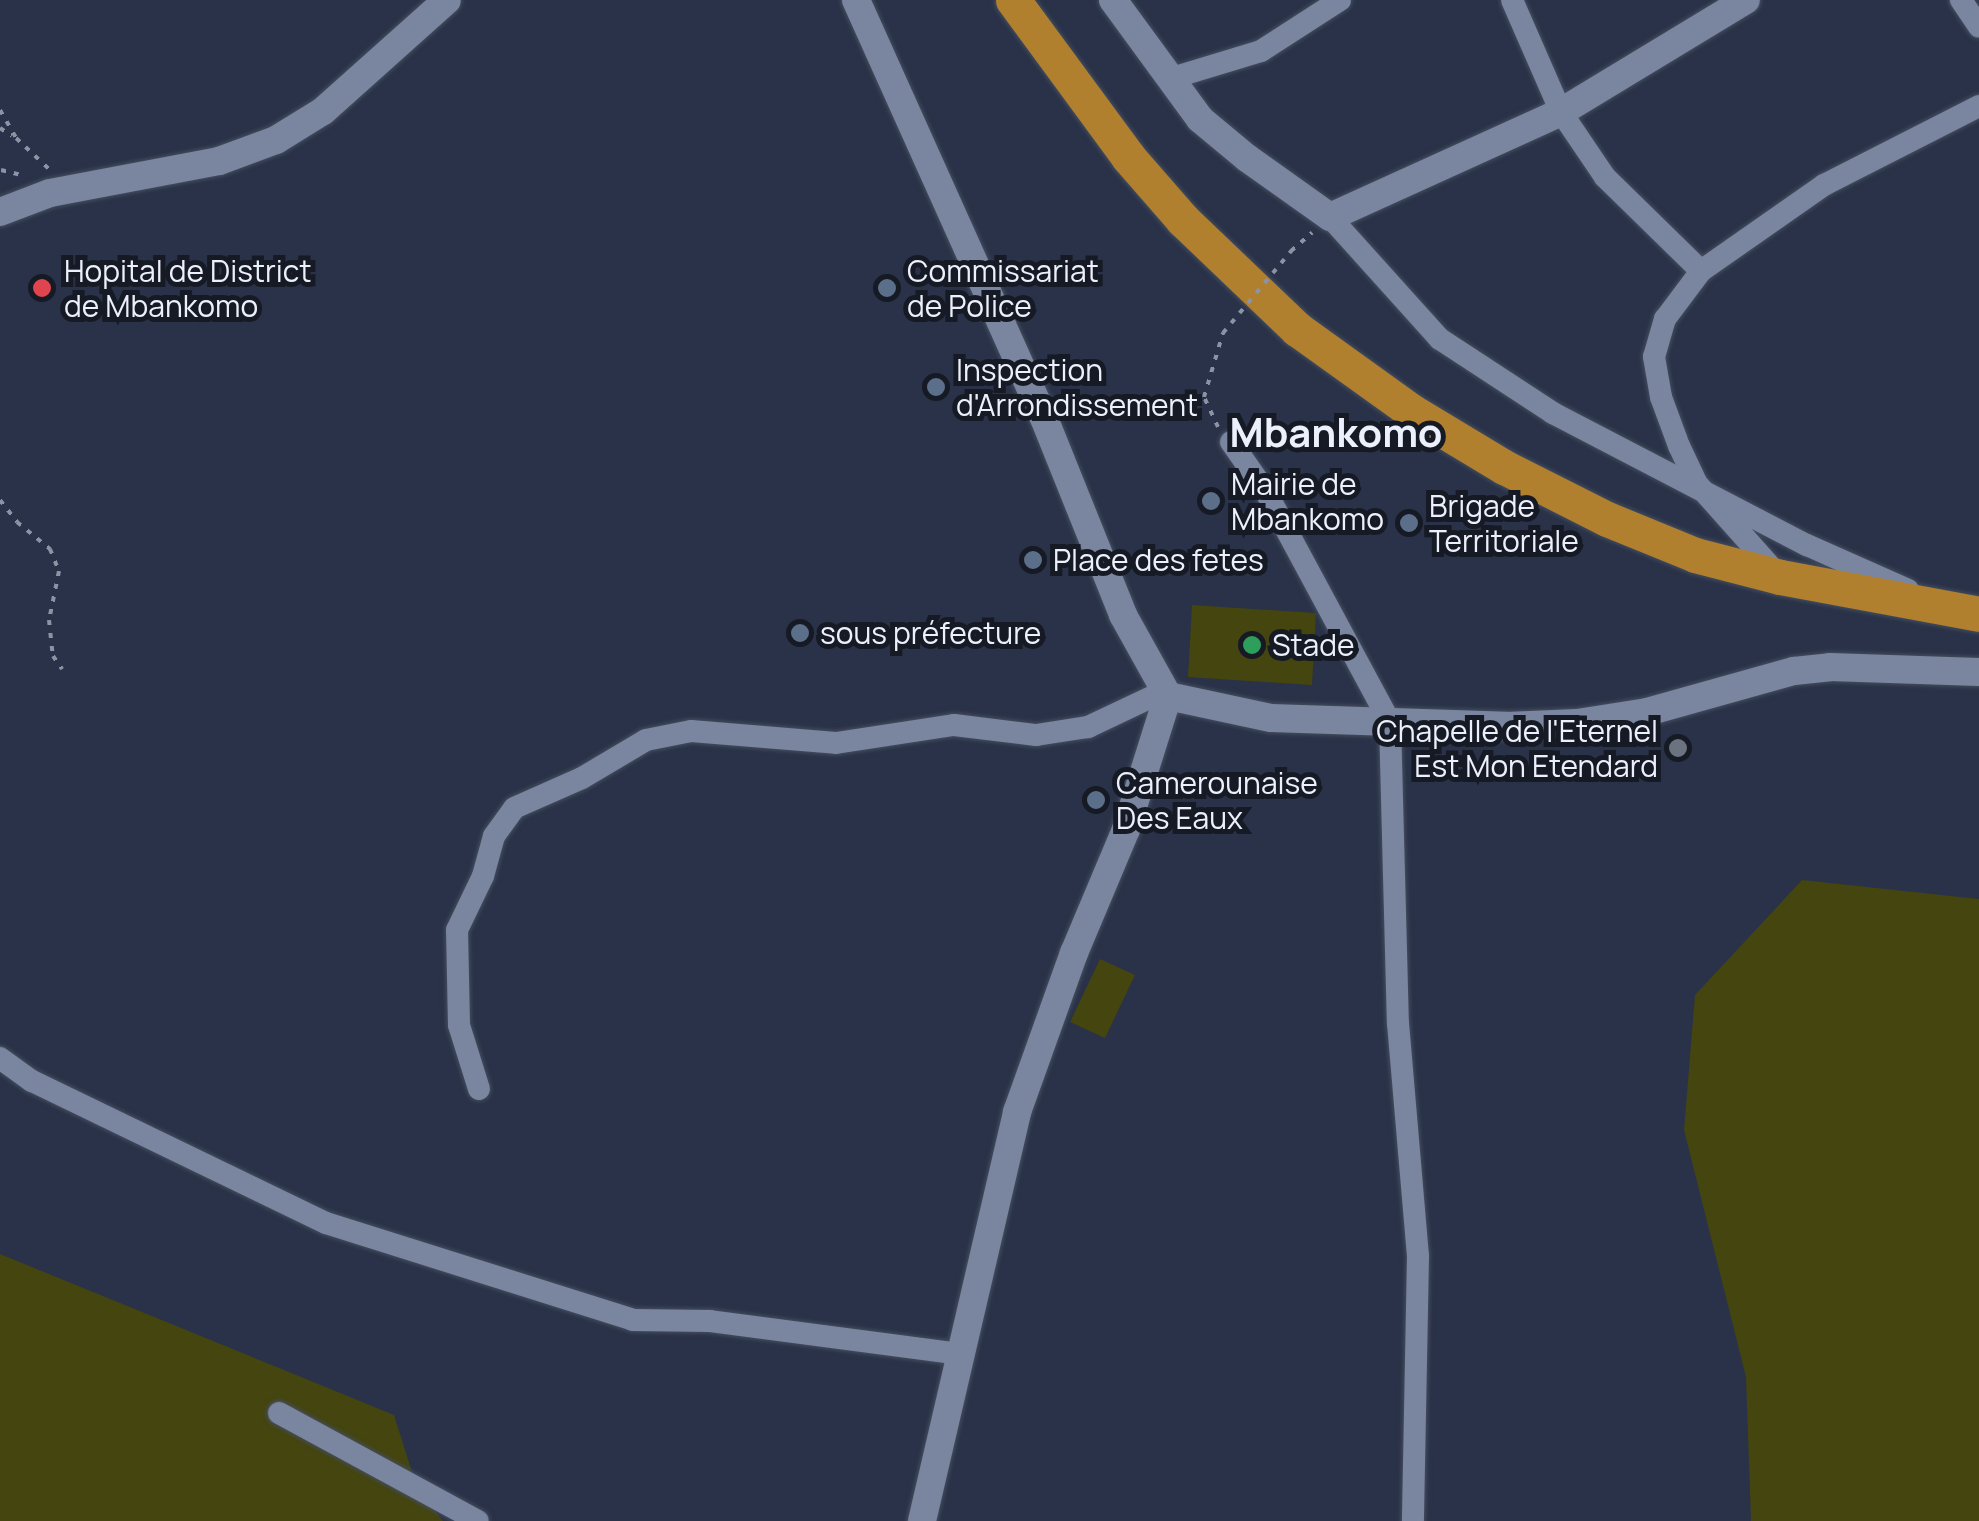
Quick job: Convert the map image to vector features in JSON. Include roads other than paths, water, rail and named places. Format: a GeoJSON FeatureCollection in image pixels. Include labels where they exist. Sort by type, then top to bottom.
{"type":"FeatureCollection","features":[{"type":"Feature","properties":{"kind":"highway"},"geometry":{"type":"LineString","coordinates":[[1013,0],[1150,183],[1297,328],[1411,411],[1504,468],[1678,548],[1780,577],[1968,612]]}},
{"type":"Feature","properties":{"kind":"street"},"geometry":{"type":"LineString","coordinates":[[0,212],[68,189],[219,161],[276,140],[323,110],[446,0]]}},
{"type":"Feature","properties":{"kind":"street"},"geometry":{"type":"LineString","coordinates":[[856,0],[1044,418],[1123,615],[1166,694],[1126,829],[1074,953],[1017,1112],[922,1521]]}},
{"type":"Feature","properties":{"kind":"street"},"geometry":{"type":"LineString","coordinates":[[1113,0],[1200,118],[1247,158],[1330,216],[1440,339],[1553,412],[1697,484],[1807,545],[1968,612]]}},
{"type":"Feature","properties":{"kind":"street"},"geometry":{"type":"LineString","coordinates":[[1172,78],[1261,51],[1340,0]]}},
{"type":"Feature","properties":{"kind":"street"},"geometry":{"type":"LineString","coordinates":[[1512,0],[1561,112],[1605,177],[1701,271]]}},
{"type":"Feature","properties":{"kind":"street"},"geometry":{"type":"LineString","coordinates":[[1330,216],[1561,112],[1746,0]]}},
{"type":"Feature","properties":{"kind":"street"},"geometry":{"type":"LineString","coordinates":[[1961,0],[1979,27]]}},
{"type":"Feature","properties":{"kind":"street"},"geometry":{"type":"LineString","coordinates":[[1780,577],[1697,484],[1660,396],[1654,358],[1665,319],[1701,271],[1824,184],[1979,106]]}},
{"type":"Feature","properties":{"kind":"street"},"geometry":{"type":"LineString","coordinates":[[1232,442],[1266,492],[1390,722],[1398,1023],[1418,1256],[1413,1521]]}},
{"type":"Feature","properties":{"kind":"street"},"geometry":{"type":"LineString","coordinates":[[478,1089],[459,1026],[458,930],[483,876],[494,836],[514,808],[582,778],[646,740],[691,731],[836,743],[954,725],[1036,735],[1088,727],[1166,694],[1271,718],[1506,726],[1577,722],[1647,712],[1794,671],[1830,667],[1979,672]]}},
{"type":"Feature","properties":{"kind":"street"},"geometry":{"type":"LineString","coordinates":[[0,1058],[32,1080],[326,1223],[633,1320],[710,1322],[962,1354]]}},
{"type":"Feature","properties":{"kind":"street"},"geometry":{"type":"LineString","coordinates":[[279,1413],[478,1521]]}},
{"type":"Feature","properties":{"kind":"place","name":"Hopital de District de Mbankomo"},"geometry":{"type":"Point","coordinates":[42,288]}},
{"type":"Feature","properties":{"kind":"place","name":"Commissariat de Police"},"geometry":{"type":"Point","coordinates":[887,288]}},
{"type":"Feature","properties":{"kind":"place","name":"Inspection d'Arrondissement"},"geometry":{"type":"Point","coordinates":[936,387]}},
{"type":"Feature","properties":{"kind":"place","name":"Mairie de Mbankomo"},"geometry":{"type":"Point","coordinates":[1211,501]}},
{"type":"Feature","properties":{"kind":"place","name":"Brigade Territoriale"},"geometry":{"type":"Point","coordinates":[1409,523]}},
{"type":"Feature","properties":{"kind":"place","name":"Place des fetes"},"geometry":{"type":"Point","coordinates":[1033,560]}},
{"type":"Feature","properties":{"kind":"place","name":"sous préfecture"},"geometry":{"type":"Point","coordinates":[800,633]}},
{"type":"Feature","properties":{"kind":"place","name":"Stade"},"geometry":{"type":"Point","coordinates":[1252,645]}},
{"type":"Feature","properties":{"kind":"place","name":"Chapelle de l'Eternel Est Mon Etendard"},"geometry":{"type":"Point","coordinates":[1678,748]}},
{"type":"Feature","properties":{"kind":"place","name":"Camerounaise Des Eaux"},"geometry":{"type":"Point","coordinates":[1096,800]}},
{"type":"Feature","properties":{"kind":"district","name":"Mbankomo"},"geometry":{"type":"Point","coordinates":[1336,432]}}]}
